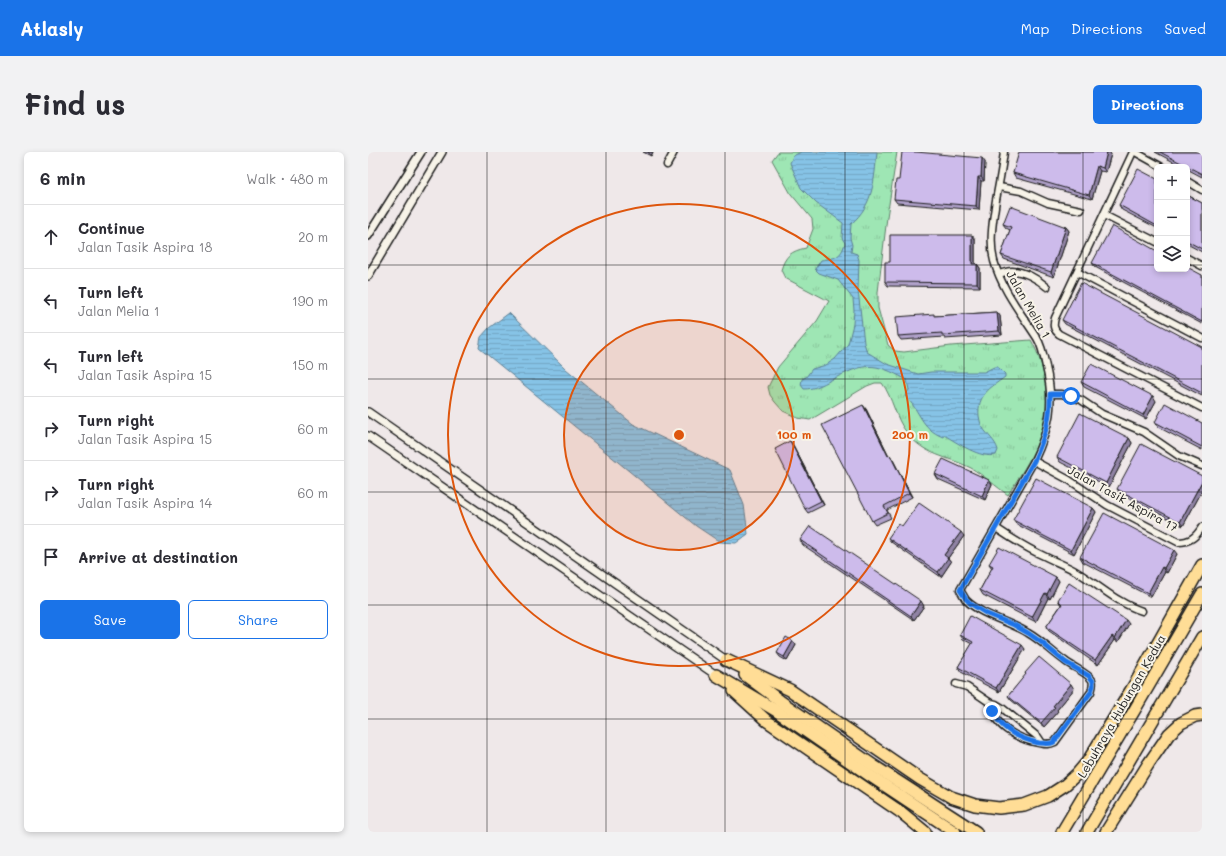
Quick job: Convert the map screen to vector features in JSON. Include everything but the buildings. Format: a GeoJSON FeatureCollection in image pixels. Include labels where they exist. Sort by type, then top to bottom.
{"type":"FeatureCollection","features":[{"type":"Feature","properties":{"kind":"highway"},"geometry":{"type":"LineString","coordinates":[[726,660],[790,690],[920,779],[951,797],[975,805],[999,808],[1024,805],[1048,796],[1065,785],[1088,761],[1136,682],[1202,565]]}},
{"type":"Feature","properties":{"kind":"highway","name":"Lebuhraya Hubungan Kedua"},"geometry":{"type":"LineString","coordinates":[[1062,832],[1202,594]]}},
{"type":"Feature","properties":{"kind":"highway"},"geometry":{"type":"LineString","coordinates":[[1087,832],[1202,637]]}},
{"type":"Feature","properties":{"kind":"highway"},"geometry":{"type":"LineString","coordinates":[[726,660],[955,832]]}},
{"type":"Feature","properties":{"kind":"highway"},"geometry":{"type":"LineString","coordinates":[[716,675],[976,832]]}},
{"type":"Feature","properties":{"kind":"highway"},"geometry":{"type":"LineString","coordinates":[[716,675],[767,721],[902,813],[925,832]]}},
{"type":"Feature","properties":{"kind":"highway"},"geometry":{"type":"LineString","coordinates":[[1106,832],[1169,734],[1180,723],[1195,716],[1202,715]]}},
{"type":"Feature","properties":{"kind":"street"},"geometry":{"type":"LineString","coordinates":[[368,236],[421,152]]}},
{"type":"Feature","properties":{"kind":"street"},"geometry":{"type":"LineString","coordinates":[[368,276],[442,152]]}},
{"type":"Feature","properties":{"kind":"street"},"geometry":{"type":"LineString","coordinates":[[667,164],[674,152]]}},
{"type":"Feature","properties":{"kind":"street","name":"Jalan Melia 1"},"geometry":{"type":"LineString","coordinates":[[1004,152],[992,230],[994,260],[999,274],[1014,304],[1038,340],[1046,364],[1051,406],[1049,421],[1042,444],[1034,461],[960,590],[971,604],[987,614],[1014,625],[1028,633],[1065,662],[1089,676],[1093,681],[1091,692],[1054,742],[1049,744],[1042,743]]}},
{"type":"Feature","properties":{"kind":"street"},"geometry":{"type":"LineString","coordinates":[[1156,164],[1134,152],[1053,325],[1059,334],[1202,408]]}},
{"type":"Feature","properties":{"kind":"street"},"geometry":{"type":"LineString","coordinates":[[1190,183],[1202,190]]}},
{"type":"Feature","properties":{"kind":"street"},"geometry":{"type":"LineString","coordinates":[[999,187],[1022,192],[1048,203],[1081,210]]}},
{"type":"Feature","properties":{"kind":"street"},"geometry":{"type":"LineString","coordinates":[[1104,215],[1154,240]]}},
{"type":"Feature","properties":{"kind":"street"},"geometry":{"type":"LineString","coordinates":[[1190,260],[1202,266]]}},
{"type":"Feature","properties":{"kind":"street"},"geometry":{"type":"LineString","coordinates":[[999,274],[1011,271],[1021,273],[1039,281],[1047,287]]}},
{"type":"Feature","properties":{"kind":"street"},"geometry":{"type":"LineString","coordinates":[[1077,272],[1202,338]]}},
{"type":"Feature","properties":{"kind":"street"},"geometry":{"type":"LineString","coordinates":[[1050,394],[1062,394],[1081,400],[1102,414],[1144,432],[1179,456],[1202,466]]}},
{"type":"Feature","properties":{"kind":"street"},"geometry":{"type":"LineString","coordinates":[[368,412],[726,660]]}},
{"type":"Feature","properties":{"kind":"street"},"geometry":{"type":"LineString","coordinates":[[368,436],[716,675]]}},
{"type":"Feature","properties":{"kind":"street","name":"Jalan Tasik Aspira 17"},"geometry":{"type":"LineString","coordinates":[[1034,461],[1069,480],[1107,504],[1178,542],[1191,540],[1201,529]]}},
{"type":"Feature","properties":{"kind":"street"},"geometry":{"type":"LineString","coordinates":[[996,528],[1016,542],[1076,571],[1120,601],[1142,612]]}},
{"type":"Feature","properties":{"kind":"street"},"geometry":{"type":"LineString","coordinates":[[956,684],[967,687],[989,702],[1001,707],[1038,737],[1042,743]]}},
{"type":"Feature","properties":{"kind":"street"},"geometry":{"type":"LineString","coordinates":[[989,702],[996,718],[1008,730],[1026,740],[1042,743]]}},
{"type":"Feature","properties":{"kind":"green space"},"geometry":{"type":"Polygon","coordinates":[[[778,152],[897,152],[878,292],[878,308],[888,345],[895,351],[904,352],[951,346],[1031,340],[1037,352],[1044,377],[1046,390],[1045,416],[1035,448],[1008,495],[971,468],[937,455],[914,441],[903,427],[882,383],[875,383],[867,386],[810,420],[798,418],[783,411],[770,395],[768,387],[778,367],[817,321],[829,301],[785,278],[781,270],[784,261],[789,255],[806,248],[813,229],[812,219],[791,194],[772,160],[778,152]]]}},
{"type":"Feature","properties":{"kind":"water"},"geometry":{"type":"Polygon","coordinates":[[[801,152],[877,152],[872,191],[869,200],[859,216],[851,224],[850,238],[852,245],[851,252],[857,254],[859,260],[858,290],[864,343],[867,352],[887,364],[918,374],[931,372],[984,372],[994,367],[998,367],[1005,374],[1005,377],[982,397],[979,409],[981,425],[995,443],[998,450],[996,455],[990,456],[976,453],[944,435],[943,437],[935,433],[925,424],[905,396],[909,390],[907,380],[886,370],[869,366],[852,370],[821,385],[808,389],[804,389],[801,385],[802,379],[806,377],[812,369],[826,365],[835,359],[848,344],[853,324],[854,310],[853,299],[838,280],[819,273],[815,269],[821,260],[834,258],[842,252],[845,243],[842,238],[843,223],[816,203],[801,188],[790,163],[793,156],[801,152]]]}},
{"type":"Feature","properties":{"kind":"water"},"geometry":{"type":"Polygon","coordinates":[[[509,313],[566,369],[633,424],[730,470],[744,505],[748,534],[736,543],[720,542],[696,526],[479,348],[481,337],[489,328],[509,313]]]}},
{"type":"Feature","properties":{"kind":"route"},"geometry":{"type":"LineString","coordinates":[[992,711],[998,721],[1017,736],[1026,740],[1052,744],[1091,692],[1093,686],[1093,681],[1089,676],[1065,662],[1028,633],[1014,625],[987,614],[971,604],[960,590],[1034,461],[1042,444],[1049,421],[1051,406],[1050,394],[1071,396]]}}]}
